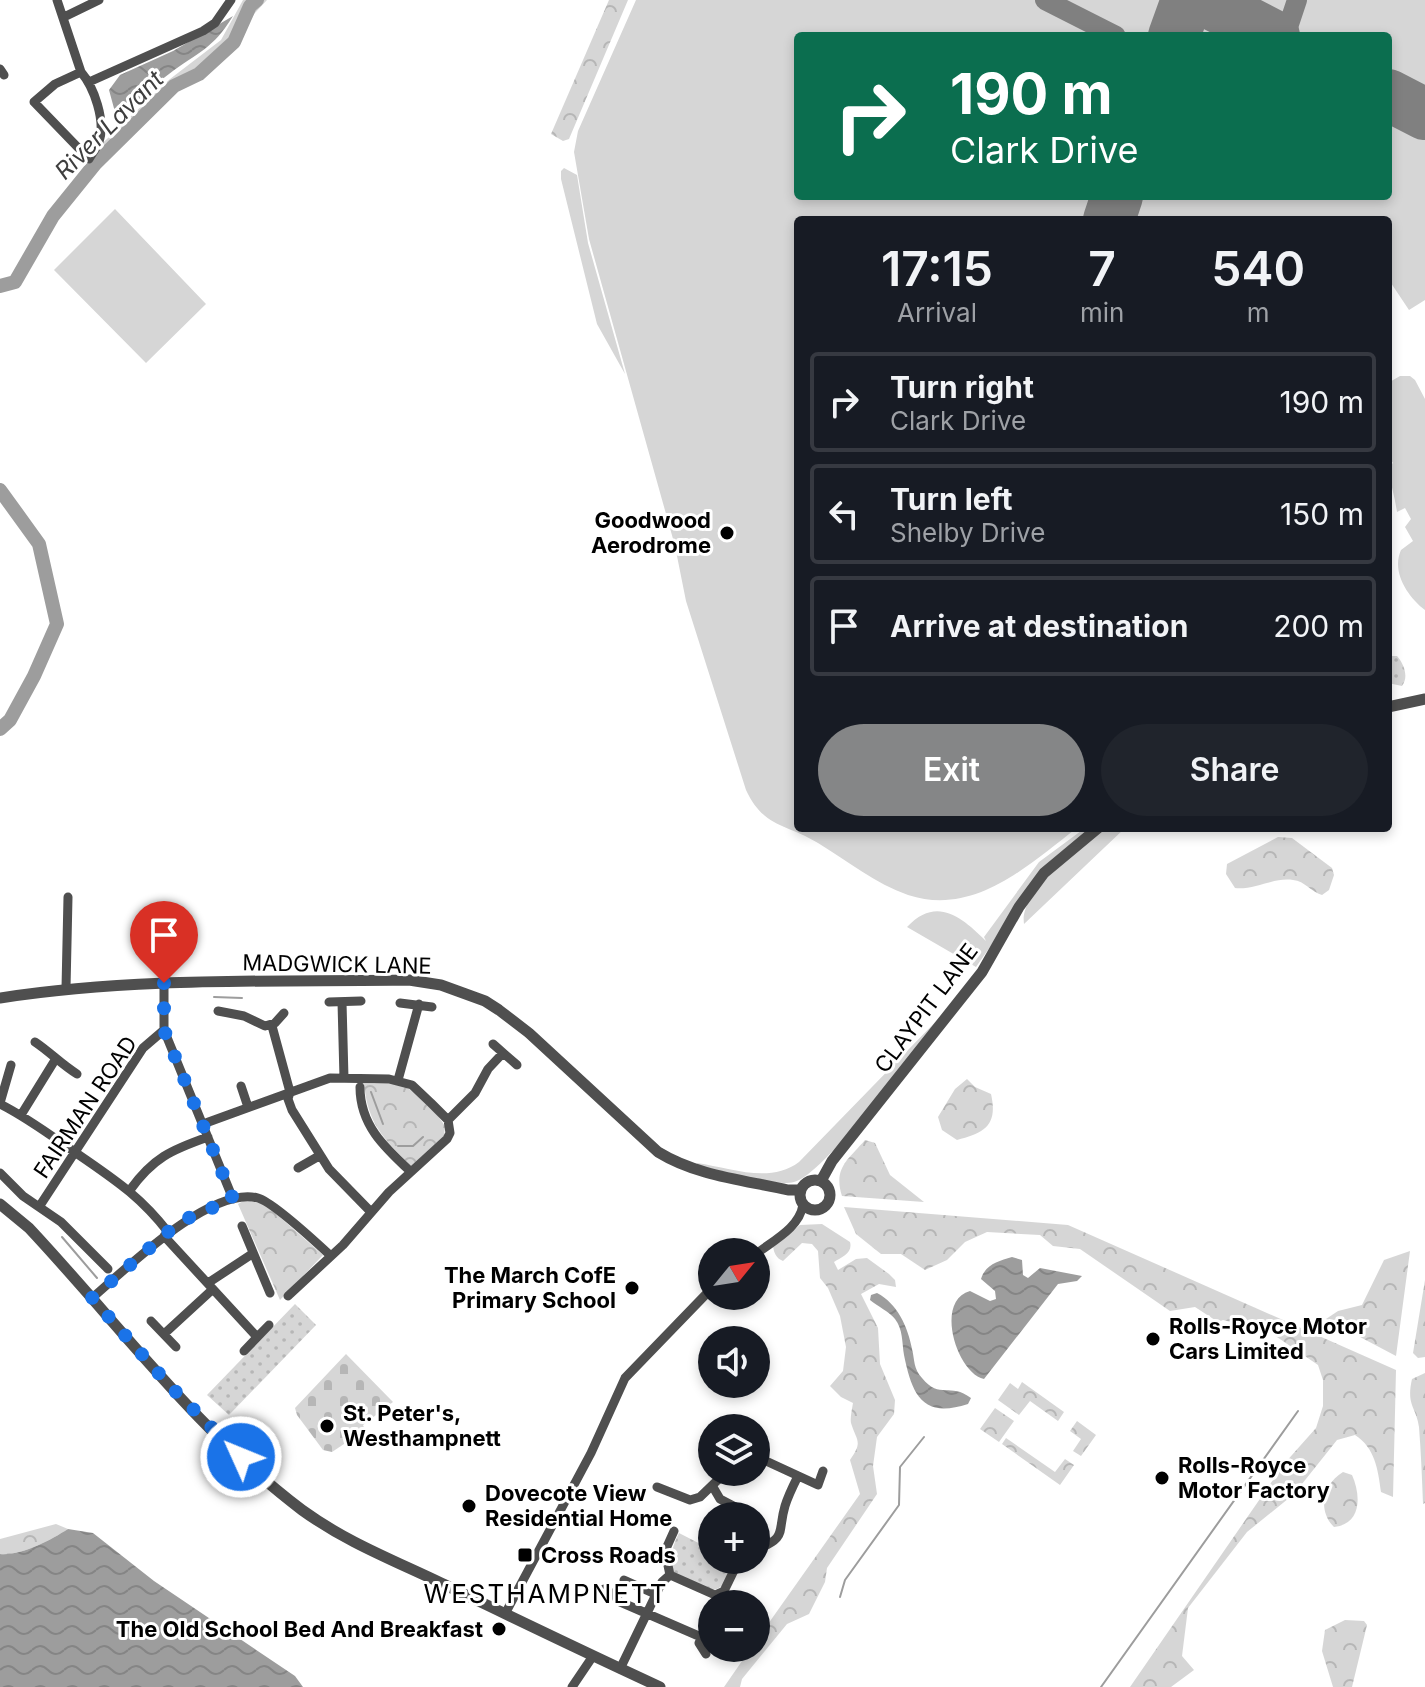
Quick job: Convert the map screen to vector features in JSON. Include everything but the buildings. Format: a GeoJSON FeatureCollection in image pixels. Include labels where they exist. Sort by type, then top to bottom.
{"type":"FeatureCollection","features":[{"type":"Feature","properties":{"kind":"street"},"geometry":{"type":"LineString","coordinates":[[57,0],[81,72],[89,82],[100,121],[99,140],[89,159],[34,102],[55,84],[81,72]]}},
{"type":"Feature","properties":{"kind":"street"},"geometry":{"type":"LineString","coordinates":[[64,17],[99,0]]}},
{"type":"Feature","properties":{"kind":"street"},"geometry":{"type":"LineString","coordinates":[[89,82],[203,31],[215,23],[231,0]]}},
{"type":"Feature","properties":{"kind":"street"},"geometry":{"type":"LineString","coordinates":[[1392,706],[1425,699]]}},
{"type":"Feature","properties":{"kind":"street","name":"CLAYPIT LANE"},"geometry":{"type":"LineString","coordinates":[[821,1181],[832,1161],[982,972],[1019,907],[1044,873],[1093,832]]}},
{"type":"Feature","properties":{"kind":"street"},"geometry":{"type":"LineString","coordinates":[[66,988],[68,897]]}},
{"type":"Feature","properties":{"kind":"street","name":"MADGWICK LANE"},"geometry":{"type":"LineString","coordinates":[[0,998],[66,988],[164,983],[409,980],[441,985],[485,1001],[513,1020],[641,1137],[674,1162],[710,1173],[801,1190]]}},
{"type":"Feature","properties":{"kind":"street"},"geometry":{"type":"LineString","coordinates":[[164,983],[164,1030],[233,1199]]}},
{"type":"Feature","properties":{"kind":"street"},"geometry":{"type":"LineString","coordinates":[[329,1002],[361,1001]]}},
{"type":"Feature","properties":{"kind":"street"},"geometry":{"type":"LineString","coordinates":[[342,1002],[344,1078]]}},
{"type":"Feature","properties":{"kind":"street"},"geometry":{"type":"LineString","coordinates":[[400,1003],[432,1007]]}},
{"type":"Feature","properties":{"kind":"street"},"geometry":{"type":"LineString","coordinates":[[398,1080],[419,1004]]}},
{"type":"Feature","properties":{"kind":"street"},"geometry":{"type":"LineString","coordinates":[[218,1011],[272,1026]]}},
{"type":"Feature","properties":{"kind":"street"},"geometry":{"type":"LineString","coordinates":[[272,1026],[284,1013]]}},
{"type":"Feature","properties":{"kind":"street"},"geometry":{"type":"LineString","coordinates":[[272,1026],[292,1110],[319,1156],[370,1211]]}},
{"type":"Feature","properties":{"kind":"street","name":"FAIRMAN ROAD"},"geometry":{"type":"LineString","coordinates":[[39,1207],[143,1048],[164,1030]]}},
{"type":"Feature","properties":{"kind":"street"},"geometry":{"type":"LineString","coordinates":[[35,1042],[77,1074]]}},
{"type":"Feature","properties":{"kind":"street"},"geometry":{"type":"LineString","coordinates":[[493,1044],[517,1065]]}},
{"type":"Feature","properties":{"kind":"street"},"geometry":{"type":"LineString","coordinates":[[448,1120],[473,1096],[488,1069],[503,1053]]}},
{"type":"Feature","properties":{"kind":"street"},"geometry":{"type":"LineString","coordinates":[[21,1115],[55,1060]]}},
{"type":"Feature","properties":{"kind":"street"},"geometry":{"type":"LineString","coordinates":[[11,1065],[0,1103],[130,1190],[257,1337]]}},
{"type":"Feature","properties":{"kind":"street"},"geometry":{"type":"LineString","coordinates":[[203,1124],[330,1078],[398,1080],[412,1085],[448,1120],[450,1133],[447,1139],[370,1211],[358,1229],[288,1296]]}},
{"type":"Feature","properties":{"kind":"street"},"geometry":{"type":"LineString","coordinates":[[241,1086],[248,1107]]}},
{"type":"Feature","properties":{"kind":"street"},"geometry":{"type":"LineString","coordinates":[[360,1087],[360,1101],[372,1131],[411,1172]]}},
{"type":"Feature","properties":{"kind":"street"},"geometry":{"type":"LineString","coordinates":[[130,1190],[156,1159],[208,1137]]}},
{"type":"Feature","properties":{"kind":"street"},"geometry":{"type":"LineString","coordinates":[[298,1168],[319,1156]]}},
{"type":"Feature","properties":{"kind":"street","name":"FAIRMAN ROAD"},"geometry":{"type":"LineString","coordinates":[[0,1173],[23,1196],[61,1222],[108,1269]]}},
{"type":"Feature","properties":{"kind":"street"},"geometry":{"type":"LineString","coordinates":[[770,1243],[795,1224],[801,1215],[801,1190],[809,1181],[821,1181],[830,1194],[826,1206],[815,1210],[803,1205]]}},
{"type":"Feature","properties":{"kind":"street"},"geometry":{"type":"LineString","coordinates":[[92,1298],[186,1219],[233,1199],[256,1197],[264,1200],[331,1256]]}},
{"type":"Feature","properties":{"kind":"street"},"geometry":{"type":"LineString","coordinates":[[0,1204],[29,1228],[209,1426],[288,1498],[325,1526],[362,1547],[660,1687]]}},
{"type":"Feature","properties":{"kind":"street"},"geometry":{"type":"LineString","coordinates":[[242,1226],[270,1293]]}},
{"type":"Feature","properties":{"kind":"street"},"geometry":{"type":"LineString","coordinates":[[164,1334],[211,1286],[252,1254]]}},
{"type":"Feature","properties":{"kind":"street"},"geometry":{"type":"LineString","coordinates":[[505,1614],[591,1453],[625,1378],[698,1302]]}},
{"type":"Feature","properties":{"kind":"street"},"geometry":{"type":"LineString","coordinates":[[151,1321],[176,1347]]}},
{"type":"Feature","properties":{"kind":"street"},"geometry":{"type":"LineString","coordinates":[[244,1351],[269,1325]]}},
{"type":"Feature","properties":{"kind":"street"},"geometry":{"type":"LineString","coordinates":[[770,1463],[818,1485],[823,1471]]}},
{"type":"Feature","properties":{"kind":"street"},"geometry":{"type":"LineString","coordinates":[[770,1543],[776,1540],[783,1524],[784,1509],[798,1476]]}},
{"type":"Feature","properties":{"kind":"street"},"geometry":{"type":"LineString","coordinates":[[657,1487],[690,1500],[713,1487],[725,1502]]}},
{"type":"Feature","properties":{"kind":"street"},"geometry":{"type":"LineString","coordinates":[[670,1575],[665,1551],[674,1531]]}},
{"type":"Feature","properties":{"kind":"street"},"geometry":{"type":"LineString","coordinates":[[670,1575],[715,1595],[724,1591],[732,1574]]}},
{"type":"Feature","properties":{"kind":"street"},"geometry":{"type":"LineString","coordinates":[[620,1669],[655,1594],[670,1575]]}},
{"type":"Feature","properties":{"kind":"street"},"geometry":{"type":"LineString","coordinates":[[624,1580],[655,1594]]}},
{"type":"Feature","properties":{"kind":"street"},"geometry":{"type":"LineString","coordinates":[[604,1589],[618,1601],[698,1636]]}},
{"type":"Feature","properties":{"kind":"street"},"geometry":{"type":"LineString","coordinates":[[572,1687],[593,1656]]}},
{"type":"Feature","properties":{"kind":"green space"},"geometry":{"type":"Polygon","coordinates":[[[243,0],[267,0],[254,14],[233,52],[204,76],[183,86],[99,166],[89,159],[170,79],[221,40],[243,0]]]}},
{"type":"Feature","properties":{"kind":"green space"},"geometry":{"type":"Polygon","coordinates":[[[609,0],[628,0],[569,139],[563,141],[551,134],[609,0]]]}},
{"type":"Feature","properties":{"kind":"green space","name":"Goodwood Aerodrome"},"geometry":{"type":"Polygon","coordinates":[[[636,0],[1425,0],[1425,300],[1409,310],[1392,284],[1392,216],[794,216],[794,831],[760,812],[746,790],[686,601],[675,546],[589,239],[574,152],[578,131],[636,0]]]}},
{"type":"Feature","properties":{"kind":"green space"},"geometry":{"type":"Polygon","coordinates":[[[564,168],[577,175],[588,243],[625,374],[597,324],[561,179],[564,168]]]}},
{"type":"Feature","properties":{"kind":"green space"},"geometry":{"type":"Polygon","coordinates":[[[115,209],[206,304],[146,363],[54,270],[115,209]]]}},
{"type":"Feature","properties":{"kind":"green space"},"geometry":{"type":"Polygon","coordinates":[[[1400,376],[1410,376],[1425,399],[1425,610],[1407,591],[1398,567],[1401,550],[1413,541],[1405,527],[1411,519],[1405,508],[1397,512],[1392,487],[1392,381],[1400,376]]]}},
{"type":"Feature","properties":{"kind":"green space"},"geometry":{"type":"Polygon","coordinates":[[[1392,656],[1397,656],[1404,667],[1402,686],[1392,684],[1392,656]]]}},
{"type":"Feature","properties":{"kind":"green space","name":"Goodwood Aerodrome"},"geometry":{"type":"Polygon","coordinates":[[[795,832],[1072,832],[999,884],[956,899],[932,900],[884,885],[795,832]]]}},
{"type":"Feature","properties":{"kind":"green space"},"geometry":{"type":"Polygon","coordinates":[[[1080,832],[1086,832],[1050,861],[976,967],[907,927],[918,918],[938,911],[958,917],[986,941],[984,937],[1039,862],[1080,832]]]}},
{"type":"Feature","properties":{"kind":"green space"},"geometry":{"type":"Polygon","coordinates":[[[1099,832],[1121,832],[1024,924],[1025,911],[1031,898],[1066,858],[1099,832]]]}},
{"type":"Feature","properties":{"kind":"green space"},"geometry":{"type":"Polygon","coordinates":[[[1278,837],[1292,838],[1332,868],[1334,875],[1329,890],[1322,895],[1293,880],[1235,888],[1226,874],[1227,864],[1278,837]]]}},
{"type":"Feature","properties":{"kind":"green space"},"geometry":{"type":"Polygon","coordinates":[[[944,1013],[848,1134],[808,1174],[785,1183],[698,1166],[697,1163],[750,1173],[788,1169],[799,1162],[944,1013]]]}},
{"type":"Feature","properties":{"kind":"green space"},"geometry":{"type":"Polygon","coordinates":[[[967,1079],[975,1087],[991,1094],[993,1113],[982,1131],[957,1140],[942,1130],[938,1117],[955,1089],[967,1079]]]}},
{"type":"Feature","properties":{"kind":"green space"},"geometry":{"type":"Polygon","coordinates":[[[397,1083],[424,1101],[445,1126],[444,1136],[411,1166],[378,1130],[366,1098],[364,1084],[397,1083]]]}},
{"type":"Feature","properties":{"kind":"green space"},"geometry":{"type":"Polygon","coordinates":[[[865,1140],[875,1143],[890,1175],[924,1202],[842,1196],[841,1171],[865,1140]]]}},
{"type":"Feature","properties":{"kind":"green space"},"geometry":{"type":"Polygon","coordinates":[[[245,1200],[265,1204],[323,1255],[280,1300],[238,1204],[245,1200]]]}},
{"type":"Feature","properties":{"kind":"green space"},"geometry":{"type":"Polygon","coordinates":[[[844,1207],[1068,1225],[1396,1370],[1393,1497],[1381,1492],[1374,1460],[1362,1440],[1355,1435],[1337,1440],[1294,1494],[1247,1532],[1188,1608],[1182,1656],[1194,1670],[1171,1687],[1130,1687],[1284,1464],[1316,1428],[1323,1406],[1323,1380],[1318,1365],[1268,1331],[1223,1320],[1218,1322],[1195,1307],[1170,1311],[1080,1249],[1053,1246],[1040,1235],[987,1232],[965,1242],[947,1260],[925,1270],[901,1254],[881,1254],[856,1234],[844,1207]]]}},
{"type":"Feature","properties":{"kind":"green space"},"geometry":{"type":"Polygon","coordinates":[[[822,1224],[850,1242],[848,1252],[834,1262],[838,1270],[856,1259],[867,1258],[895,1280],[896,1287],[879,1284],[861,1294],[878,1328],[880,1364],[895,1400],[894,1414],[877,1437],[873,1466],[877,1494],[827,1568],[825,1582],[809,1614],[787,1624],[770,1645],[770,1621],[860,1494],[850,1460],[858,1445],[851,1421],[853,1403],[830,1386],[843,1371],[846,1347],[840,1316],[828,1288],[820,1278],[818,1251],[812,1244],[802,1243],[783,1261],[776,1255],[773,1246],[800,1225],[822,1224]]]}},
{"type":"Feature","properties":{"kind":"green space"},"geometry":{"type":"Polygon","coordinates":[[[1410,1251],[1396,1356],[1326,1319],[1338,1311],[1362,1305],[1384,1260],[1410,1251]]]}},
{"type":"Feature","properties":{"kind":"green space"},"geometry":{"type":"Polygon","coordinates":[[[1425,1280],[1425,1357],[1418,1358],[1413,1353],[1425,1280]]]}},
{"type":"Feature","properties":{"kind":"green space"},"geometry":{"type":"Polygon","coordinates":[[[295,1304],[316,1325],[229,1415],[207,1395],[295,1304]]]}},
{"type":"Feature","properties":{"kind":"green space"},"geometry":{"type":"Polygon","coordinates":[[[346,1354],[393,1402],[363,1425],[365,1430],[332,1452],[323,1450],[295,1408],[346,1354]]]}},
{"type":"Feature","properties":{"kind":"green space"},"geometry":{"type":"Polygon","coordinates":[[[1425,1373],[1423,1504],[1419,1427],[1410,1395],[1412,1379],[1425,1373]]]}},
{"type":"Feature","properties":{"kind":"green space"},"geometry":{"type":"Polygon","coordinates":[[[1022,1382],[1064,1412],[1058,1421],[1030,1401],[1019,1415],[998,1400],[1010,1383],[1018,1389],[1022,1382]]]}},
{"type":"Feature","properties":{"kind":"green space"},"geometry":{"type":"Polygon","coordinates":[[[995,1408],[1014,1421],[999,1442],[980,1429],[995,1408]]]}},
{"type":"Feature","properties":{"kind":"green space"},"geometry":{"type":"Polygon","coordinates":[[[1077,1421],[1096,1435],[1081,1456],[1073,1451],[1081,1439],[1070,1431],[1077,1421]]]}},
{"type":"Feature","properties":{"kind":"green space"},"geometry":{"type":"Polygon","coordinates":[[[1006,1438],[1055,1472],[1065,1459],[1074,1465],[1060,1485],[1002,1444],[1006,1438]]]}},
{"type":"Feature","properties":{"kind":"green space"},"geometry":{"type":"Polygon","coordinates":[[[1343,1472],[1352,1475],[1357,1491],[1357,1507],[1350,1520],[1334,1527],[1325,1513],[1325,1498],[1331,1483],[1343,1472]]]}},
{"type":"Feature","properties":{"kind":"green space"},"geometry":{"type":"Polygon","coordinates":[[[56,1524],[68,1529],[26,1550],[0,1554],[0,1539],[56,1524]]]}},
{"type":"Feature","properties":{"kind":"green space"},"geometry":{"type":"Polygon","coordinates":[[[679,1533],[698,1543],[698,1574],[728,1574],[726,1580],[720,1587],[710,1590],[675,1574],[671,1559],[679,1533]]]}},
{"type":"Feature","properties":{"kind":"green space"},"geometry":{"type":"Polygon","coordinates":[[[1345,1620],[1364,1621],[1367,1625],[1352,1687],[1333,1687],[1322,1651],[1325,1630],[1345,1620]]]}},
{"type":"Feature","properties":{"kind":"green space"},"geometry":{"type":"Polygon","coordinates":[[[741,1662],[756,1662],[742,1679],[740,1687],[724,1687],[741,1662]]]}},
{"type":"Feature","properties":{"kind":"water"},"geometry":{"type":"Polygon","coordinates":[[[233,16],[219,36],[204,49],[163,78],[126,111],[120,115],[115,112],[109,90],[120,75],[173,51],[233,16]]]}},
{"type":"Feature","properties":{"kind":"water"},"geometry":{"type":"Polygon","coordinates":[[[1012,1257],[1022,1260],[1023,1275],[1028,1278],[1040,1268],[1082,1276],[1077,1281],[1058,1284],[984,1379],[974,1374],[958,1351],[951,1322],[953,1308],[959,1297],[970,1291],[990,1301],[996,1299],[995,1291],[981,1279],[989,1267],[1012,1257]]]}},
{"type":"Feature","properties":{"kind":"water"},"geometry":{"type":"Polygon","coordinates":[[[877,1293],[900,1316],[922,1378],[934,1388],[964,1393],[971,1398],[968,1404],[940,1408],[922,1400],[911,1381],[898,1323],[870,1300],[871,1295],[877,1293]]]}},
{"type":"Feature","properties":{"kind":"water"},"geometry":{"type":"Polygon","coordinates":[[[68,1529],[93,1533],[154,1581],[295,1676],[303,1687],[0,1687],[0,1554],[26,1550],[68,1529]]]}},
{"type":"Feature","properties":{"kind":"waterway","name":"River Lavant"},"geometry":{"type":"LineString","coordinates":[[0,286],[15,282],[53,216],[95,164],[174,86],[199,74],[234,42],[250,6],[257,0]]}},
{"type":"Feature","properties":{"kind":"waterway","name":"River Lavant"},"geometry":{"type":"LineString","coordinates":[[0,490],[39,544],[57,624],[34,676],[10,720],[0,729]]}},
{"type":"Feature","properties":{"kind":"waterway"},"geometry":{"type":"LineString","coordinates":[[214,997],[242,998]]}},
{"type":"Feature","properties":{"kind":"waterway"},"geometry":{"type":"LineString","coordinates":[[371,1092],[383,1124]]}},
{"type":"Feature","properties":{"kind":"waterway"},"geometry":{"type":"LineString","coordinates":[[398,1146],[413,1146],[423,1137]]}},
{"type":"Feature","properties":{"kind":"waterway"},"geometry":{"type":"LineString","coordinates":[[62,1237],[97,1278]]}},
{"type":"Feature","properties":{"kind":"waterway"},"geometry":{"type":"LineString","coordinates":[[1101,1687],[1298,1411]]}},
{"type":"Feature","properties":{"kind":"waterway"},"geometry":{"type":"LineString","coordinates":[[840,1597],[845,1580],[899,1505],[900,1467],[924,1437]]}},
{"type":"Feature","properties":{"kind":"taxiway"},"geometry":{"type":"LineString","coordinates":[[1045,0],[1108,32]]}},
{"type":"Feature","properties":{"kind":"taxiway"},"geometry":{"type":"LineString","coordinates":[[1286,32],[1297,0]]}},
{"type":"Feature","properties":{"kind":"runway"},"geometry":{"type":"LineString","coordinates":[[1175,32],[1187,0]]}},
{"type":"Feature","properties":{"kind":"runway"},"geometry":{"type":"LineString","coordinates":[[1204,0],[1266,32]]}},
{"type":"Feature","properties":{"kind":"runway"},"geometry":{"type":"LineString","coordinates":[[1392,97],[1425,114]]}},
{"type":"Feature","properties":{"kind":"runway"},"geometry":{"type":"LineString","coordinates":[[1110,216],[1116,200]]}},
{"type":"Feature","properties":{"kind":"place","name":"Goodwood Aerodrome"},"geometry":{"type":"Point","coordinates":[727,533]}},
{"type":"Feature","properties":{"kind":"place","name":"The March CofE Primary School"},"geometry":{"type":"Point","coordinates":[632,1288]}},
{"type":"Feature","properties":{"kind":"place","name":"Rolls-Royce Motor Cars Limited"},"geometry":{"type":"Point","coordinates":[1153,1339]}},
{"type":"Feature","properties":{"kind":"place","name":"St. Peter's, Westhampnett"},"geometry":{"type":"Point","coordinates":[327,1426]}},
{"type":"Feature","properties":{"kind":"place","name":"Rolls-Royce Motor Factory"},"geometry":{"type":"Point","coordinates":[1162,1478]}},
{"type":"Feature","properties":{"kind":"place","name":"Dovecote View Residential Home"},"geometry":{"type":"Point","coordinates":[469,1506]}},
{"type":"Feature","properties":{"kind":"place","name":"Cross Roads"},"geometry":{"type":"Point","coordinates":[525,1555]}},
{"type":"Feature","properties":{"kind":"place","name":"The Old School Bed And Breakfast"},"geometry":{"type":"Point","coordinates":[499,1629]}},
{"type":"Feature","properties":{"kind":"district","name":"WESTHAMPNETT"},"geometry":{"type":"Point","coordinates":[546,1593]}},
{"type":"Feature","properties":{"kind":"route"},"geometry":{"type":"LineString","coordinates":[[164,983],[164,1030],[233,1199],[186,1219],[92,1298],[170,1386],[241,1457]]}}]}
